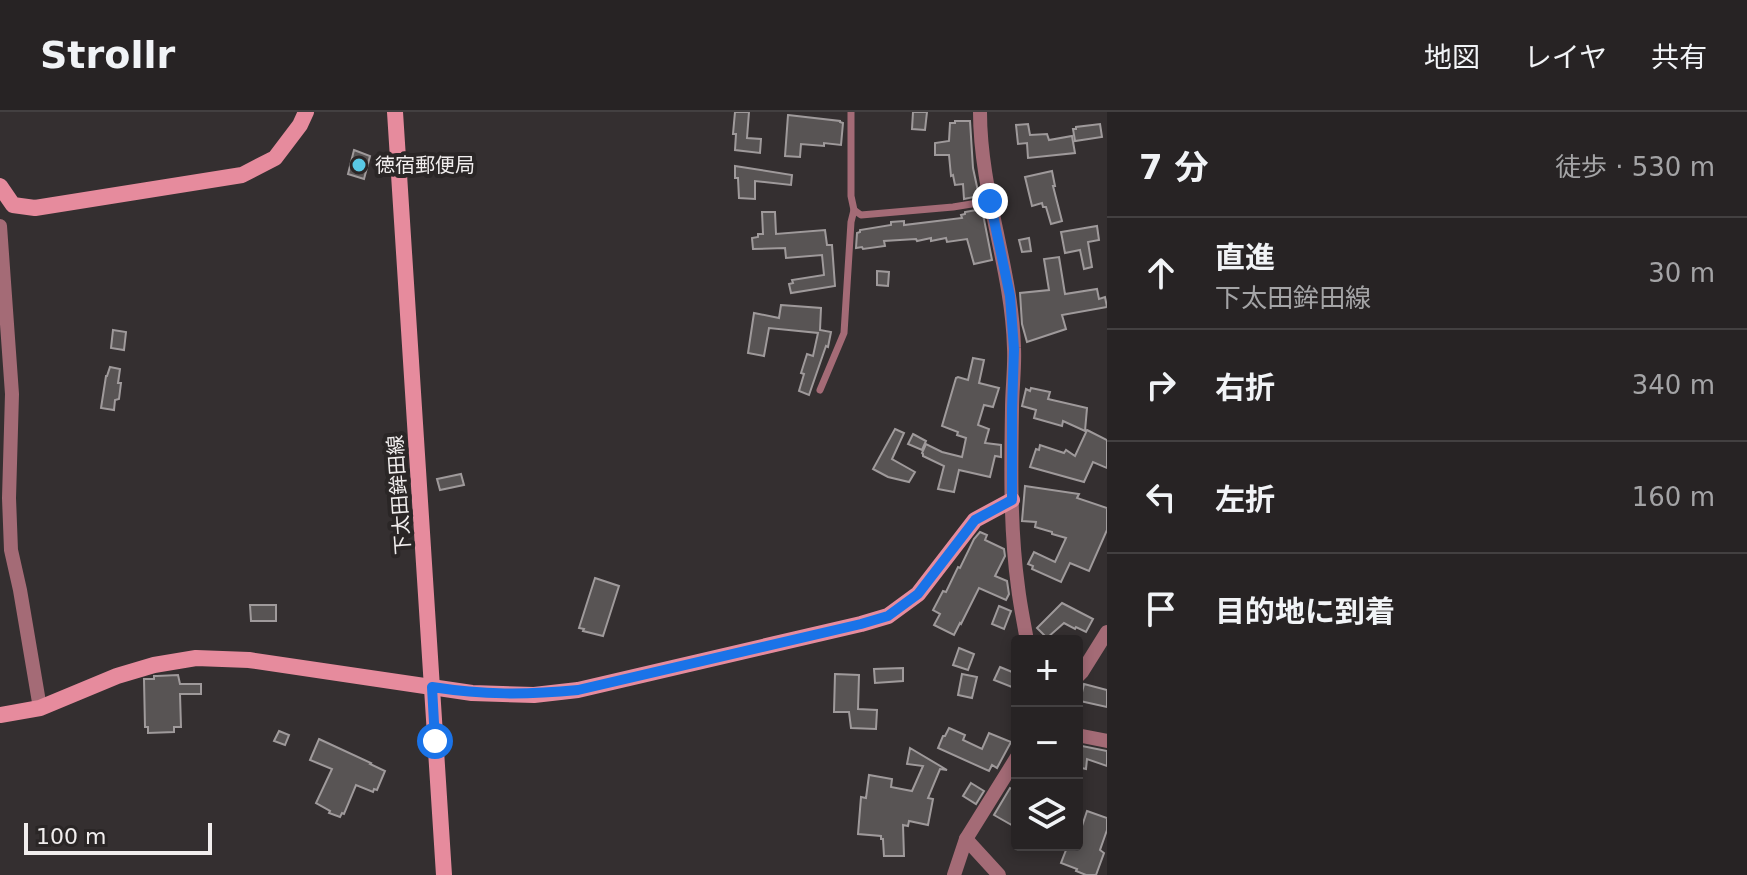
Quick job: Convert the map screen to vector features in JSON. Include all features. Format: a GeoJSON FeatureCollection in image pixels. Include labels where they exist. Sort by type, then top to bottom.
{"type":"FeatureCollection","features":[{"type":"Feature","properties":{"kind":"street"},"geometry":{"type":"LineString","coordinates":[[0,186],[13,205],[35,208],[242,175],[275,158],[306,112]]}},
{"type":"Feature","properties":{"kind":"street","name":"下太田鉾田線"},"geometry":{"type":"LineString","coordinates":[[395,112],[444,875]]}},
{"type":"Feature","properties":{"kind":"street"},"geometry":{"type":"LineString","coordinates":[[980,112],[980,142],[1010,296],[1014,349],[1012,500],[1018,585],[1026,635]]}},
{"type":"Feature","properties":{"kind":"street"},"geometry":{"type":"LineString","coordinates":[[0,226],[11,550],[40,708]]}},
{"type":"Feature","properties":{"kind":"street"},"geometry":{"type":"LineString","coordinates":[[0,715],[40,708],[117,676],[154,665],[196,658],[249,660],[472,693],[534,695],[578,690],[888,616],[918,594],[975,520],[1012,500]]}},
{"type":"Feature","properties":{"kind":"street"},"geometry":{"type":"LineString","coordinates":[[1083,670],[1107,632]]}},
{"type":"Feature","properties":{"kind":"street"},"geometry":{"type":"LineString","coordinates":[[1083,736],[1107,741]]}},
{"type":"Feature","properties":{"kind":"street"},"geometry":{"type":"LineString","coordinates":[[954,875],[966,839],[1011,767]]}},
{"type":"Feature","properties":{"kind":"street"},"geometry":{"type":"LineString","coordinates":[[966,839],[999,875]]}},
{"type":"Feature","properties":{"kind":"lane"},"geometry":{"type":"LineString","coordinates":[[820,390],[844,333],[854,210],[851,196],[851,112]]}},
{"type":"Feature","properties":{"kind":"lane"},"geometry":{"type":"LineString","coordinates":[[854,210],[861,215],[990,201]]}},
{"type":"Feature","properties":{"kind":"building"},"geometry":{"type":"Polygon","coordinates":[[[735,112],[749,112],[747,138],[761,139],[760,153],[735,150],[735,112]]]}},
{"type":"Feature","properties":{"kind":"building"},"geometry":{"type":"Polygon","coordinates":[[[913,112],[927,112],[925,130],[912,129],[913,112]]]}},
{"type":"Feature","properties":{"kind":"building"},"geometry":{"type":"Polygon","coordinates":[[[788,115],[840,121],[843,123],[841,145],[801,144],[800,157],[785,156],[788,115]]]}},
{"type":"Feature","properties":{"kind":"building"},"geometry":{"type":"Polygon","coordinates":[[[970,121],[973,168],[979,196],[964,199],[963,184],[955,185],[951,176],[949,155],[935,155],[935,143],[949,141],[950,123],[970,121]]]}},
{"type":"Feature","properties":{"kind":"building"},"geometry":{"type":"Polygon","coordinates":[[[1028,124],[1030,135],[1047,134],[1049,140],[1072,136],[1075,153],[1028,158],[1027,143],[1018,144],[1016,125],[1028,124]]]}},
{"type":"Feature","properties":{"kind":"building"},"geometry":{"type":"Polygon","coordinates":[[[1100,124],[1102,137],[1075,141],[1073,129],[1100,124]]]}},
{"type":"Feature","properties":{"kind":"building"},"geometry":{"type":"Polygon","coordinates":[[[354,150],[370,156],[364,179],[348,174],[354,150]]]}},
{"type":"Feature","properties":{"kind":"building"},"geometry":{"type":"Polygon","coordinates":[[[735,166],[792,175],[791,185],[755,181],[755,199],[739,198],[735,166]]]}},
{"type":"Feature","properties":{"kind":"building"},"geometry":{"type":"Polygon","coordinates":[[[1052,171],[1062,221],[1051,224],[1042,203],[1032,206],[1025,177],[1052,171]]]}},
{"type":"Feature","properties":{"kind":"building"},"geometry":{"type":"Polygon","coordinates":[[[982,209],[992,260],[974,264],[967,239],[947,242],[946,238],[884,241],[885,246],[856,248],[860,230],[891,225],[891,222],[904,221],[904,225],[962,218],[965,212],[982,209]]]}},
{"type":"Feature","properties":{"kind":"building"},"geometry":{"type":"Polygon","coordinates":[[[762,212],[775,212],[776,234],[825,230],[827,245],[832,245],[835,286],[791,293],[789,284],[793,283],[792,280],[824,275],[822,255],[786,258],[785,248],[753,249],[752,238],[763,234],[762,212]]]}},
{"type":"Feature","properties":{"kind":"building"},"geometry":{"type":"Polygon","coordinates":[[[1097,226],[1099,240],[1088,242],[1092,267],[1084,269],[1080,250],[1065,253],[1061,232],[1097,226]]]}},
{"type":"Feature","properties":{"kind":"building"},"geometry":{"type":"Polygon","coordinates":[[[1029,238],[1031,251],[1022,252],[1019,240],[1029,238]]]}},
{"type":"Feature","properties":{"kind":"building"},"geometry":{"type":"Polygon","coordinates":[[[1059,257],[1065,294],[1097,289],[1099,299],[1105,297],[1107,307],[1062,315],[1066,329],[1027,342],[1022,324],[1020,293],[1049,290],[1044,259],[1059,257]]]}},
{"type":"Feature","properties":{"kind":"building"},"geometry":{"type":"Polygon","coordinates":[[[877,271],[889,272],[888,286],[877,285],[877,271]]]}},
{"type":"Feature","properties":{"kind":"building"},"geometry":{"type":"Polygon","coordinates":[[[781,305],[821,308],[820,330],[831,332],[809,395],[799,391],[804,374],[801,373],[807,354],[813,356],[818,333],[769,328],[764,356],[748,353],[754,313],[779,318],[781,305]]]}},
{"type":"Feature","properties":{"kind":"building"},"geometry":{"type":"Polygon","coordinates":[[[113,330],[126,332],[124,350],[111,348],[113,330]]]}},
{"type":"Feature","properties":{"kind":"building"},"geometry":{"type":"Polygon","coordinates":[[[973,358],[984,360],[979,383],[999,388],[993,407],[984,405],[978,425],[989,429],[985,443],[1001,445],[1001,457],[995,456],[990,477],[959,470],[954,492],[938,489],[944,466],[922,453],[926,444],[962,457],[966,438],[942,426],[956,378],[968,380],[973,358]]]}},
{"type":"Feature","properties":{"kind":"building"},"geometry":{"type":"Polygon","coordinates":[[[110,367],[120,369],[119,399],[115,400],[114,410],[101,408],[110,367]]]}},
{"type":"Feature","properties":{"kind":"building"},"geometry":{"type":"Polygon","coordinates":[[[1031,388],[1050,392],[1048,399],[1087,408],[1085,431],[1063,421],[1062,426],[1034,418],[1036,410],[1022,406],[1026,389],[1030,391],[1031,388]]]}},
{"type":"Feature","properties":{"kind":"building"},"geometry":{"type":"Polygon","coordinates":[[[895,429],[904,433],[892,459],[915,472],[909,482],[888,477],[873,469],[895,429]]]}},
{"type":"Feature","properties":{"kind":"building"},"geometry":{"type":"Polygon","coordinates":[[[1087,430],[1107,440],[1107,468],[1093,462],[1084,482],[1030,467],[1040,445],[1064,453],[1066,450],[1075,456],[1087,430]]]}},
{"type":"Feature","properties":{"kind":"building"},"geometry":{"type":"Polygon","coordinates":[[[913,434],[926,441],[922,450],[908,444],[913,434]]]}},
{"type":"Feature","properties":{"kind":"building"},"geometry":{"type":"Polygon","coordinates":[[[461,474],[464,485],[440,490],[437,479],[461,474]]]}},
{"type":"Feature","properties":{"kind":"building"},"geometry":{"type":"Polygon","coordinates":[[[1025,486],[1079,494],[1077,498],[1107,508],[1107,530],[1089,571],[1070,563],[1061,582],[1032,569],[1033,566],[1028,564],[1034,552],[1055,562],[1066,538],[1035,527],[1036,522],[1022,521],[1025,486]]]}},
{"type":"Feature","properties":{"kind":"building"},"geometry":{"type":"Polygon","coordinates":[[[980,532],[987,535],[985,540],[1004,549],[1005,556],[995,576],[1007,581],[1009,594],[1006,600],[979,588],[954,635],[934,625],[940,614],[933,610],[980,532]]]}},
{"type":"Feature","properties":{"kind":"building"},"geometry":{"type":"Polygon","coordinates":[[[595,578],[619,586],[603,636],[579,628],[595,578]]]}},
{"type":"Feature","properties":{"kind":"building"},"geometry":{"type":"Polygon","coordinates":[[[1062,603],[1093,619],[1086,632],[1064,623],[1050,635],[1044,635],[1037,628],[1062,603]]]}},
{"type":"Feature","properties":{"kind":"building"},"geometry":{"type":"Polygon","coordinates":[[[250,605],[276,605],[276,621],[251,621],[250,605]]]}},
{"type":"Feature","properties":{"kind":"building"},"geometry":{"type":"Polygon","coordinates":[[[999,606],[1011,611],[1004,629],[992,624],[999,606]]]}},
{"type":"Feature","properties":{"kind":"building"},"geometry":{"type":"Polygon","coordinates":[[[959,648],[974,654],[968,670],[953,665],[959,648]]]}},
{"type":"Feature","properties":{"kind":"building"},"geometry":{"type":"Polygon","coordinates":[[[1000,667],[1011,672],[1011,687],[994,680],[1000,667]]]}},
{"type":"Feature","properties":{"kind":"building"},"geometry":{"type":"Polygon","coordinates":[[[903,668],[903,681],[875,683],[874,669],[903,668]]]}},
{"type":"Feature","properties":{"kind":"building"},"geometry":{"type":"Polygon","coordinates":[[[835,674],[859,675],[858,709],[877,710],[876,729],[851,728],[849,712],[834,712],[835,674]]]}},
{"type":"Feature","properties":{"kind":"building"},"geometry":{"type":"Polygon","coordinates":[[[962,674],[977,677],[972,698],[958,695],[962,674]]]}},
{"type":"Feature","properties":{"kind":"building"},"geometry":{"type":"Polygon","coordinates":[[[178,675],[180,684],[201,684],[201,694],[180,694],[181,727],[174,727],[174,732],[148,733],[148,727],[145,727],[144,679],[178,675]]]}},
{"type":"Feature","properties":{"kind":"building"},"geometry":{"type":"Polygon","coordinates":[[[1084,684],[1107,690],[1107,707],[1083,702],[1084,684]]]}},
{"type":"Feature","properties":{"kind":"building"},"geometry":{"type":"Polygon","coordinates":[[[949,728],[965,735],[963,740],[982,749],[989,733],[1011,742],[997,768],[992,765],[989,771],[938,748],[949,728]]]}},
{"type":"Feature","properties":{"kind":"building"},"geometry":{"type":"Polygon","coordinates":[[[279,731],[289,735],[285,745],[274,741],[279,731]]]}},
{"type":"Feature","properties":{"kind":"building"},"geometry":{"type":"Polygon","coordinates":[[[319,739],[385,771],[377,790],[373,792],[356,785],[340,817],[316,803],[332,769],[310,760],[319,739]]]}},
{"type":"Feature","properties":{"kind":"building"},"geometry":{"type":"Polygon","coordinates":[[[1083,746],[1107,751],[1107,766],[1087,759],[1086,769],[1083,768],[1083,746]]]}},
{"type":"Feature","properties":{"kind":"building"},"geometry":{"type":"Polygon","coordinates":[[[910,748],[947,770],[940,769],[928,798],[933,799],[928,825],[909,821],[908,826],[903,825],[904,856],[884,856],[881,836],[858,834],[861,797],[866,798],[869,775],[892,779],[891,787],[912,791],[923,766],[907,764],[910,748]]]}},
{"type":"Feature","properties":{"kind":"building"},"geometry":{"type":"Polygon","coordinates":[[[971,783],[984,791],[976,804],[963,796],[971,783]]]}},
{"type":"Feature","properties":{"kind":"building"},"geometry":{"type":"Polygon","coordinates":[[[1010,788],[1011,789],[1011,825],[994,815],[1010,788]]]}},
{"type":"Feature","properties":{"kind":"building"},"geometry":{"type":"Polygon","coordinates":[[[1087,811],[1107,818],[1107,830],[1100,850],[1104,853],[1096,875],[1086,875],[1061,863],[1066,851],[1083,851],[1083,823],[1087,811]]]}},
{"type":"Feature","properties":{"kind":"place","name":"徳宿郵便局"},"geometry":{"type":"Point","coordinates":[359,165]}},
{"type":"Feature","properties":{"kind":"route"},"geometry":{"type":"LineString","coordinates":[[435,741],[432,687],[505,695],[578,690],[861,624],[888,616],[918,594],[975,520],[1012,500],[1014,349],[1010,296],[990,201]]}}]}
